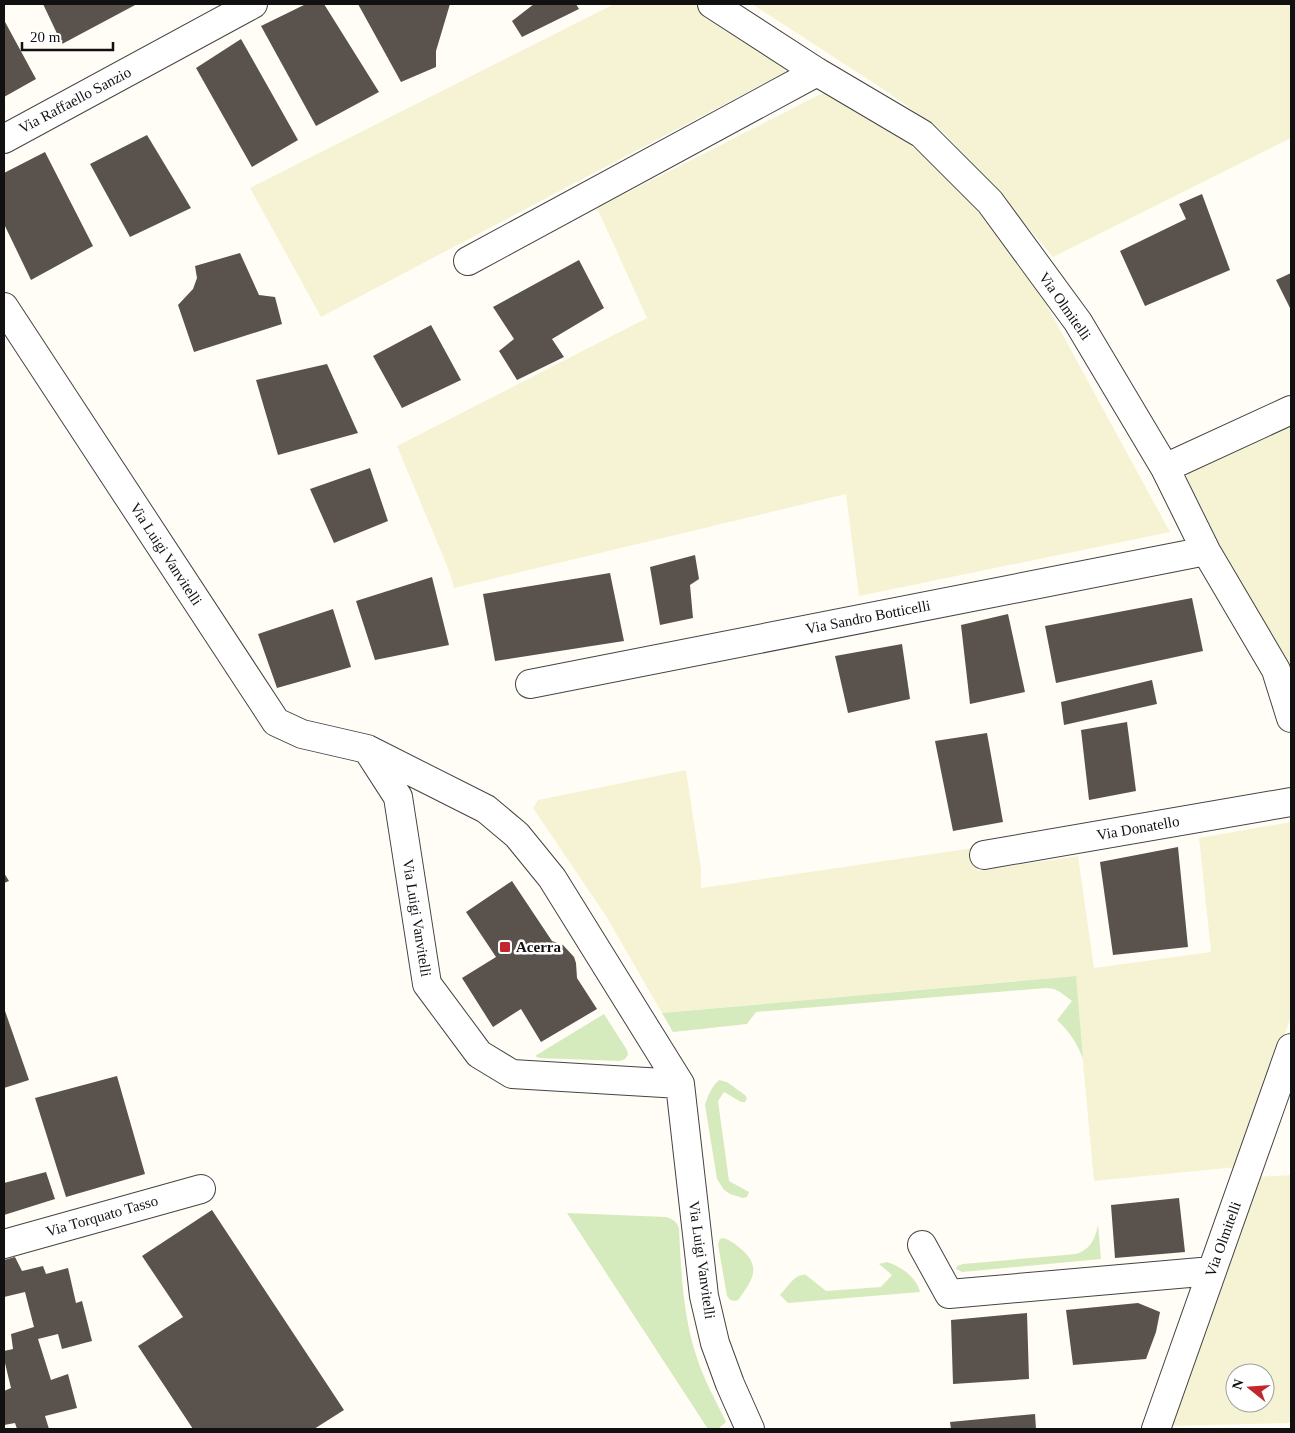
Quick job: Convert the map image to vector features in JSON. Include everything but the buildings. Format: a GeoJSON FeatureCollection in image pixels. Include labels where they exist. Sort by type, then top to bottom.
{"type":"FeatureCollection","features":[{"type":"Feature","properties":{"kind":"street","name":"Via Raffaello Sanzio"},"geometry":{"type":"LineString","coordinates":[[4,139],[253,4]]}},
{"type":"Feature","properties":{"kind":"street","name":"Via Olmitelli"},"geometry":{"type":"LineString","coordinates":[[712,4],[816,72],[922,134],[990,202],[1078,322],[1165,468],[1206,552],[1276,670],[1291,718]]}},
{"type":"Feature","properties":{"kind":"street"},"geometry":{"type":"LineString","coordinates":[[468,261],[816,72]]}},
{"type":"Feature","properties":{"kind":"street","name":"Via Luigi Vanvitelli"},"geometry":{"type":"LineString","coordinates":[[4,307],[276,722],[302,734],[367,749],[486,809],[517,835],[552,878],[680,1084],[704,1296],[715,1343],[730,1384],[750,1429]]}},
{"type":"Feature","properties":{"kind":"street"},"geometry":{"type":"LineString","coordinates":[[1165,468],[1291,410]]}},
{"type":"Feature","properties":{"kind":"street","name":"Via Sandro Botticelli"},"geometry":{"type":"LineString","coordinates":[[530,684],[1206,552]]}},
{"type":"Feature","properties":{"kind":"street","name":"Via Luigi Vanvitelli"},"geometry":{"type":"LineString","coordinates":[[367,749],[398,797],[427,984],[479,1054],[512,1074],[680,1084]]}},
{"type":"Feature","properties":{"kind":"street","name":"Via Donatello"},"geometry":{"type":"LineString","coordinates":[[984,855],[1291,802]]}},
{"type":"Feature","properties":{"kind":"street","name":"Via Olmitelli"},"geometry":{"type":"LineString","coordinates":[[1156,1429],[1291,1048]]}},
{"type":"Feature","properties":{"kind":"street","name":"Via Torquato Tasso"},"geometry":{"type":"LineString","coordinates":[[4,1244],[201,1189]]}},
{"type":"Feature","properties":{"kind":"street"},"geometry":{"type":"LineString","coordinates":[[922,1245],[948,1294],[1212,1272]]}},
{"type":"Feature","properties":{"kind":"shaded area"},"geometry":{"type":"Polygon","coordinates":[[[614,4],[703,4],[789,70],[321,317],[250,188],[614,4]]]}},
{"type":"Feature","properties":{"kind":"shaded area"},"geometry":{"type":"Polygon","coordinates":[[[752,4],[1291,4],[1291,138],[1053,257],[943,132],[883,89],[752,4]]]}},
{"type":"Feature","properties":{"kind":"shaded area"},"geometry":{"type":"Polygon","coordinates":[[[823,93],[880,122],[953,178],[1028,271],[1170,532],[859,596],[846,494],[454,588],[448,568],[397,446],[647,318],[597,208],[823,93]]]}},
{"type":"Feature","properties":{"kind":"shaded area"},"geometry":{"type":"Polygon","coordinates":[[[1291,423],[1291,683],[1185,484],[1188,474],[1208,461],[1291,423]]]}},
{"type":"Feature","properties":{"kind":"shaded area"},"geometry":{"type":"Polygon","coordinates":[[[686,770],[701,869],[701,888],[973,848],[978,871],[1078,856],[1094,968],[1211,952],[1199,838],[1291,822],[1291,1017],[1237,1167],[1094,1181],[1075,976],[662,1013],[606,916],[533,808],[538,800],[686,770]]]}},
{"type":"Feature","properties":{"kind":"shaded area"},"geometry":{"type":"Polygon","coordinates":[[[1291,1175],[1291,1423],[1167,1426],[1255,1177],[1291,1175]]]}},
{"type":"Feature","properties":{"kind":"green space"},"geometry":{"type":"Polygon","coordinates":[[[1076,976],[1083,1059],[1073,1038],[1057,1020],[1072,1001],[1054,989],[1046,988],[756,1012],[747,1024],[673,1032],[662,1013],[1076,976]]]}},
{"type":"Feature","properties":{"kind":"green space"},"geometry":{"type":"Polygon","coordinates":[[[604,1014],[627,1050],[628,1055],[625,1059],[620,1061],[539,1058],[535,1056],[604,1014]]]}},
{"type":"Feature","properties":{"kind":"green space"},"geometry":{"type":"Polygon","coordinates":[[[719,1080],[727,1082],[747,1098],[745,1102],[741,1102],[724,1092],[718,1101],[729,1181],[749,1192],[747,1197],[743,1198],[724,1190],[717,1179],[705,1105],[710,1091],[719,1080]]]}},
{"type":"Feature","properties":{"kind":"green space"},"geometry":{"type":"Polygon","coordinates":[[[567,1213],[666,1217],[677,1224],[679,1228],[684,1294],[692,1342],[703,1374],[726,1422],[718,1429],[708,1429],[567,1213]]]}},
{"type":"Feature","properties":{"kind":"green space"},"geometry":{"type":"Polygon","coordinates":[[[1098,1225],[1101,1259],[962,1272],[956,1269],[957,1266],[963,1264],[1076,1254],[1092,1243],[1098,1225]]]}},
{"type":"Feature","properties":{"kind":"green space"},"geometry":{"type":"Polygon","coordinates":[[[723,1238],[740,1248],[747,1255],[753,1268],[751,1280],[738,1300],[735,1301],[730,1300],[727,1296],[718,1244],[720,1239],[723,1238]]]}},
{"type":"Feature","properties":{"kind":"green space"},"geometry":{"type":"Polygon","coordinates":[[[887,1262],[898,1266],[908,1273],[916,1282],[920,1292],[788,1303],[780,1295],[798,1276],[802,1275],[806,1275],[826,1291],[881,1287],[892,1275],[879,1264],[887,1262]]]}},
{"type":"Feature","properties":{"kind":"place","name":"Acerra"},"geometry":{"type":"Point","coordinates":[505,947]}}]}
